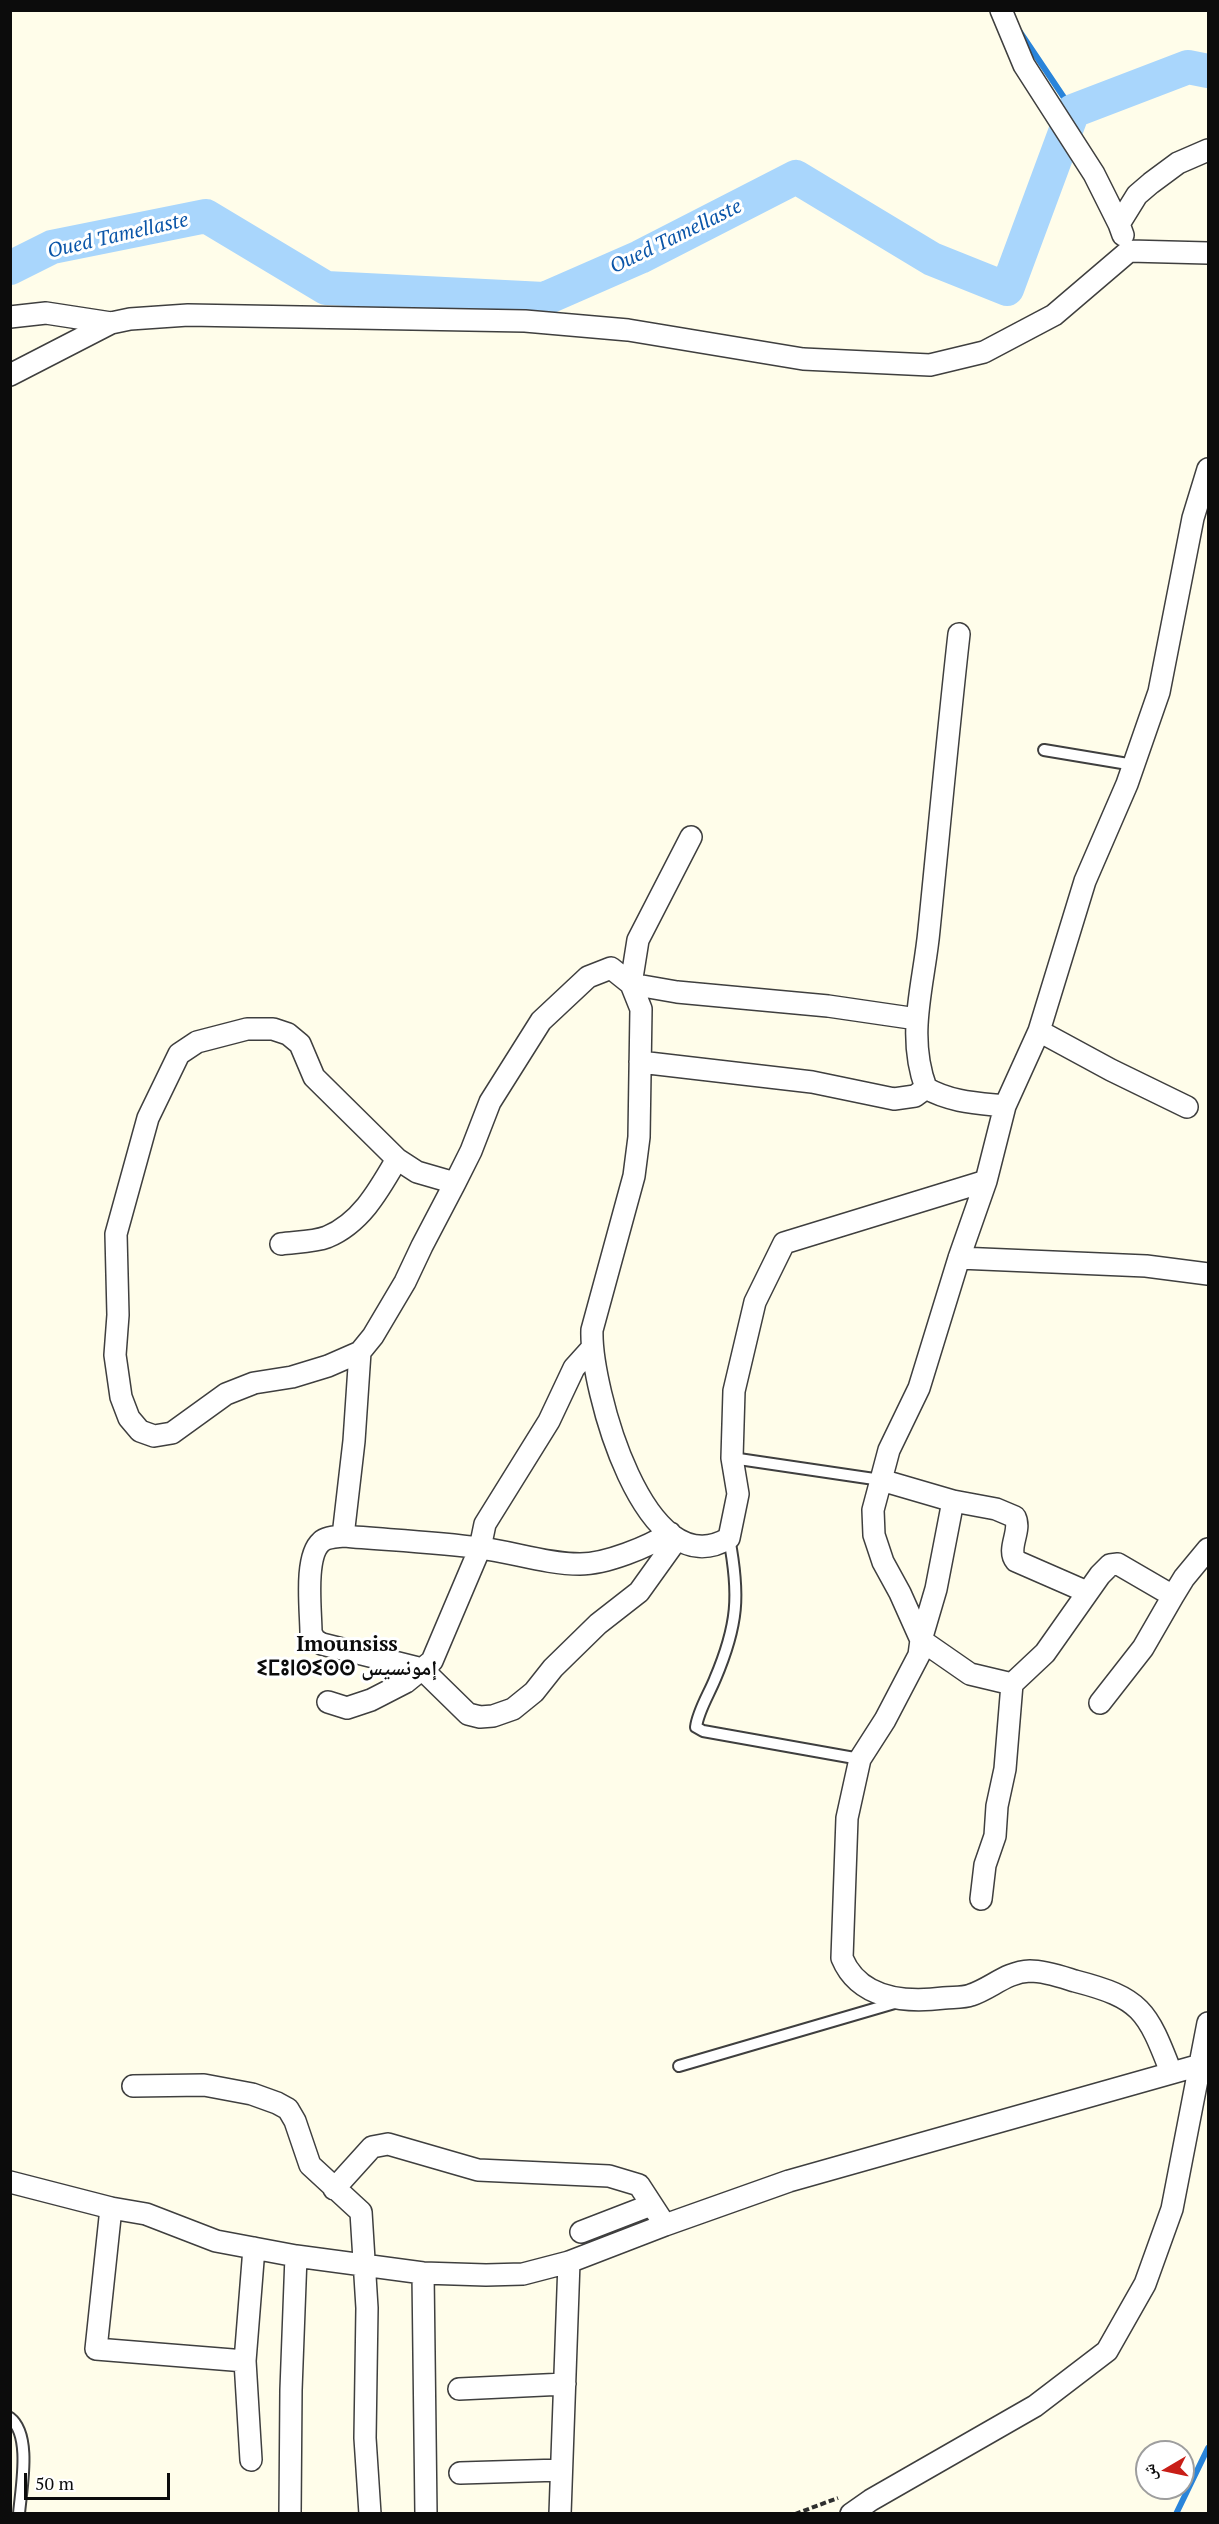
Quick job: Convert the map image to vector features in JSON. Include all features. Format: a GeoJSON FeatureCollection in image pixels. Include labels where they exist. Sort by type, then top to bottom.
{"type":"FeatureCollection","features":[{"type":"Feature","properties":{"kind":"street"},"geometry":{"type":"LineString","coordinates":[[1001,10],[1024,65],[1094,174],[1119,224],[1129,251]]}},
{"type":"Feature","properties":{"kind":"street"},"geometry":{"type":"LineString","coordinates":[[1119,224],[1137,195],[1150,183],[1178,163],[1209,150]]}},
{"type":"Feature","properties":{"kind":"street"},"geometry":{"type":"LineString","coordinates":[[10,375],[111,323],[130,319],[188,315],[525,321],[628,330],[802,359],[930,365],[984,352],[1054,315],[1129,251],[1209,254]]}},
{"type":"Feature","properties":{"kind":"street"},"geometry":{"type":"LineString","coordinates":[[10,317],[46,314],[111,323]]}},
{"type":"Feature","properties":{"kind":"street"},"geometry":{"type":"LineString","coordinates":[[1012,1684],[970,1674],[921,1640],[883,1562],[874,1535],[873,1510],[889,1450],[919,1388],[958,1257],[986,1181],[1005,1106],[1039,1031],[1085,881],[1134,765],[1160,692],[1191,528],[1203,481],[1209,469]]}},
{"type":"Feature","properties":{"kind":"street"},"geometry":{"type":"LineString","coordinates":[[959,634],[929,932],[916,1019],[917,1065],[926,1088],[953,1100],[1005,1106]]}},
{"type":"Feature","properties":{"kind":"street"},"geometry":{"type":"LineString","coordinates":[[691,837],[638,940],[631,984],[641,1009],[637,1158],[592,1330],[592,1348],[600,1394],[619,1458],[640,1496],[658,1522],[673,1536],[696,1546],[715,1547],[729,1538],[738,1494],[732,1458],[734,1391],[755,1302],[784,1243],[986,1181]]}},
{"type":"Feature","properties":{"kind":"street"},"geometry":{"type":"LineString","coordinates":[[455,1183],[417,1172],[397,1160],[314,1077],[300,1044],[288,1034],[273,1029],[247,1029],[197,1042],[179,1054],[148,1118],[116,1234],[118,1314],[115,1355],[121,1397],[129,1418],[140,1431],[154,1436],[172,1433],[226,1394],[254,1383],[292,1377],[328,1366],[360,1352],[373,1336],[405,1282],[455,1183],[490,1102],[541,1021],[588,977],[611,968],[631,984],[677,992],[828,1006],[916,1019]]}},
{"type":"Feature","properties":{"kind":"street"},"geometry":{"type":"LineString","coordinates":[[1039,1031],[1111,1070],[1187,1107]]}},
{"type":"Feature","properties":{"kind":"street"},"geometry":{"type":"LineString","coordinates":[[640,1062],[812,1082],[894,1099],[915,1096],[926,1088]]}},
{"type":"Feature","properties":{"kind":"street"},"geometry":{"type":"LineString","coordinates":[[281,1244],[326,1238],[353,1221],[372,1201],[397,1160]]}},
{"type":"Feature","properties":{"kind":"street"},"geometry":{"type":"LineString","coordinates":[[958,1257],[1146,1266],[1209,1274]]}},
{"type":"Feature","properties":{"kind":"street"},"geometry":{"type":"LineString","coordinates":[[327,1702],[347,1708],[371,1700],[406,1682],[432,1661],[480,1548],[485,1524],[549,1421],[574,1368],[592,1348]]}},
{"type":"Feature","properties":{"kind":"street"},"geometry":{"type":"LineString","coordinates":[[343,1536],[354,1441],[360,1352]]}},
{"type":"Feature","properties":{"kind":"street"},"geometry":{"type":"LineString","coordinates":[[881,1480],[954,1501],[996,1509],[1015,1517],[1018,1525],[1013,1557],[1016,1561],[1087,1592]]}},
{"type":"Feature","properties":{"kind":"street"},"geometry":{"type":"LineString","coordinates":[[954,1501],[936,1590],[919,1654],[885,1720],[860,1759],[847,1818],[842,1958],[846,1969],[865,1988],[905,2000],[972,1995],[994,1982],[1031,1971],[1099,1987],[1126,1998],[1141,2011],[1155,2030],[1171,2072]]}},
{"type":"Feature","properties":{"kind":"street"},"geometry":{"type":"LineString","coordinates":[[343,1536],[480,1548],[560,1563],[583,1564],[632,1552],[673,1536],[639,1592],[598,1624],[553,1668],[534,1692],[513,1709],[480,1717],[468,1714],[422,1669],[322,1644],[315,1640],[311,1633],[310,1569],[313,1551],[322,1540],[343,1536]]}},
{"type":"Feature","properties":{"kind":"street"},"geometry":{"type":"LineString","coordinates":[[1100,1703],[1143,1648],[1184,1578],[1209,1549]]}},
{"type":"Feature","properties":{"kind":"street"},"geometry":{"type":"LineString","coordinates":[[981,1899],[985,1865],[995,1836],[997,1806],[1005,1769],[1012,1684],[1045,1653],[1087,1592],[1110,1565],[1118,1564],[1173,1596]]}},
{"type":"Feature","properties":{"kind":"street"},"geometry":{"type":"LineString","coordinates":[[851,2514],[871,2500],[1035,2406],[1107,2351],[1145,2284],[1172,2209],[1209,2023]]}},
{"type":"Feature","properties":{"kind":"street"},"geometry":{"type":"LineString","coordinates":[[11,2186],[38,2188],[111,2208],[146,2214],[216,2241],[296,2256],[423,2273],[523,2274],[570,2262],[789,2181],[1200,2065]]}},
{"type":"Feature","properties":{"kind":"street"},"geometry":{"type":"LineString","coordinates":[[132,2086],[204,2085],[252,2094],[288,2109],[295,2121],[310,2165],[334,2189],[355,2204],[361,2212],[367,2308],[365,2438],[370,2514]]}},
{"type":"Feature","properties":{"kind":"street"},"geometry":{"type":"LineString","coordinates":[[334,2189],[372,2147],[388,2144],[478,2170],[609,2176],[639,2185],[665,2225]]}},
{"type":"Feature","properties":{"kind":"street"},"geometry":{"type":"LineString","coordinates":[[581,2232],[651,2205]]}},
{"type":"Feature","properties":{"kind":"street"},"geometry":{"type":"LineString","coordinates":[[111,2208],[96,2349],[245,2361]]}},
{"type":"Feature","properties":{"kind":"street"},"geometry":{"type":"LineString","coordinates":[[251,2460],[245,2361],[254,2248]]}},
{"type":"Feature","properties":{"kind":"street"},"geometry":{"type":"LineString","coordinates":[[290,2514],[291,2390],[296,2256]]}},
{"type":"Feature","properties":{"kind":"street"},"geometry":{"type":"LineString","coordinates":[[560,2514],[570,2262]]}},
{"type":"Feature","properties":{"kind":"street"},"geometry":{"type":"LineString","coordinates":[[423,2273],[426,2514]]}},
{"type":"Feature","properties":{"kind":"street"},"geometry":{"type":"LineString","coordinates":[[459,2389],[565,2384]]}},
{"type":"Feature","properties":{"kind":"street"},"geometry":{"type":"LineString","coordinates":[[460,2473],[561,2470]]}},
{"type":"Feature","properties":{"kind":"lane"},"geometry":{"type":"LineString","coordinates":[[1044,750],[1134,765]]}},
{"type":"Feature","properties":{"kind":"lane"},"geometry":{"type":"LineString","coordinates":[[732,1458],[881,1480]]}},
{"type":"Feature","properties":{"kind":"lane"},"geometry":{"type":"LineString","coordinates":[[729,1538],[737,1597],[732,1633],[696,1726],[703,1731],[860,1759]]}},
{"type":"Feature","properties":{"kind":"lane"},"geometry":{"type":"LineString","coordinates":[[679,2066],[905,2000]]}},
{"type":"Feature","properties":{"kind":"lane"},"geometry":{"type":"LineString","coordinates":[[10,2418],[15,2421],[24,2440],[19,2514]]}},
{"type":"Feature","properties":{"kind":"waterway"},"geometry":{"type":"LineString","coordinates":[[1020,32],[1073,111]]}},
{"type":"Feature","properties":{"kind":"waterway","name":"Oued Tamellaste"},"geometry":{"type":"LineString","coordinates":[[10,268],[52,247],[206,216],[326,288],[544,299],[640,257],[796,177],[932,259],[1007,289],[1073,111],[1188,67],[1208,71]]}},
{"type":"Feature","properties":{"kind":"waterway"},"geometry":{"type":"LineString","coordinates":[[1176,2514],[1208,2448]]}},
{"type":"Feature","properties":{"kind":"district","name":"Imounsiss ⵉⵎⵓⵏⵙⵉⵙⵙ إمونسيس"},"geometry":{"type":"Point","coordinates":[347,1657]}}]}
